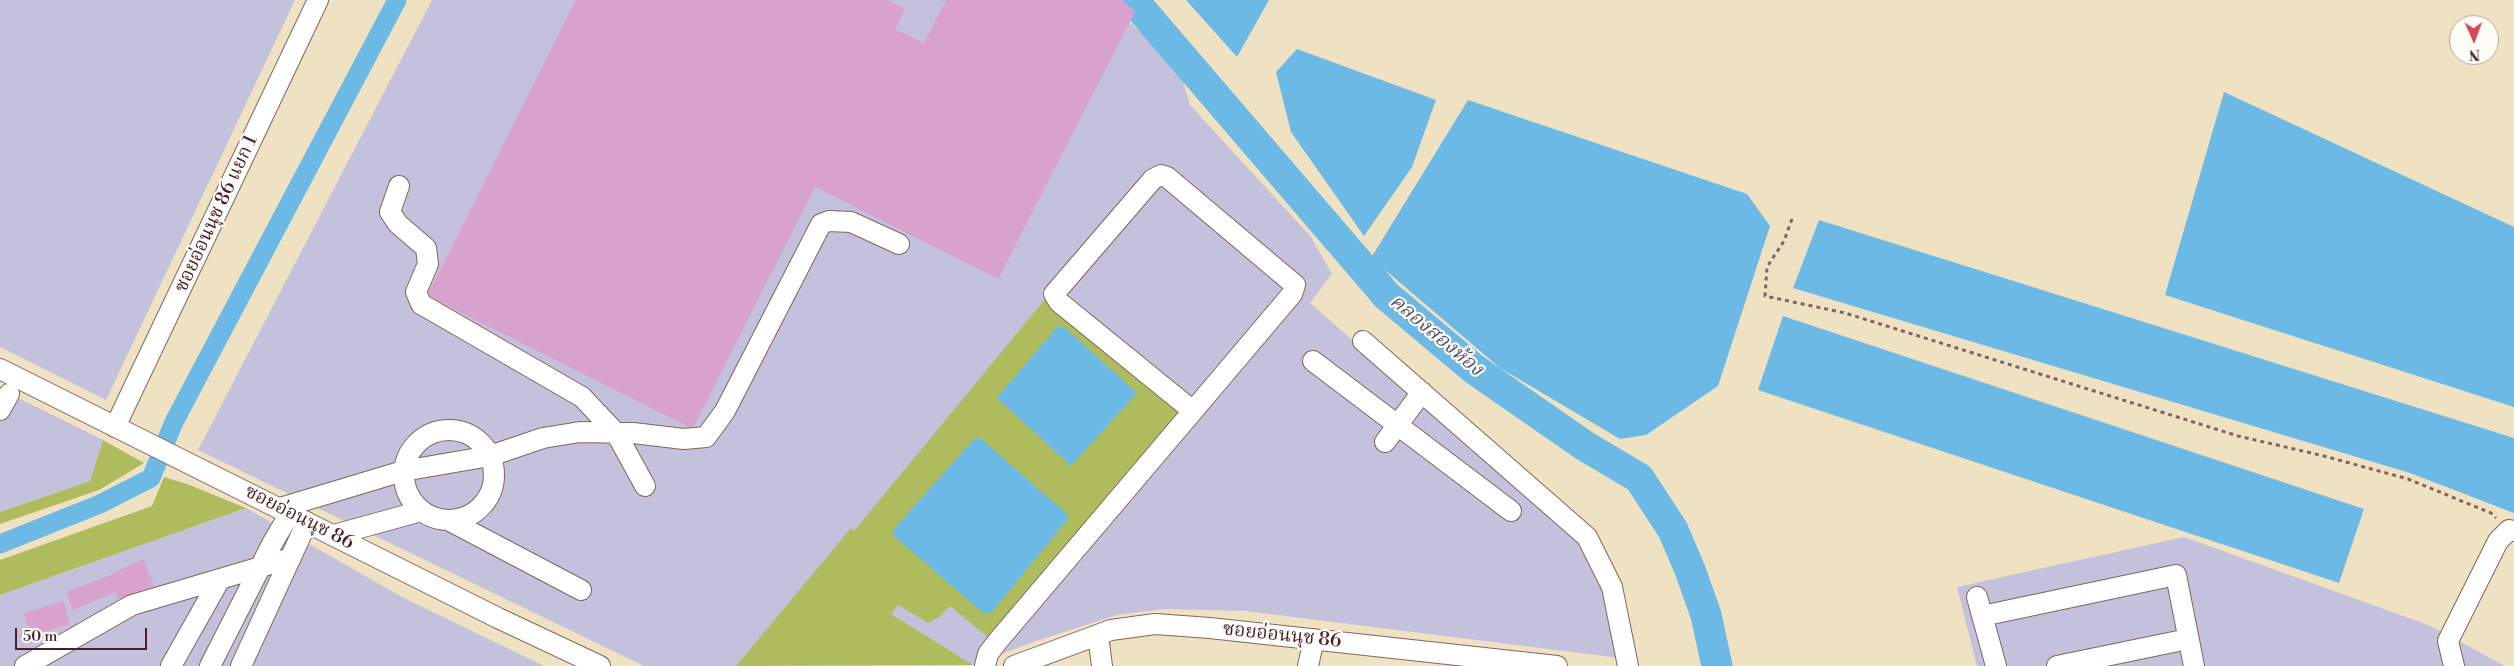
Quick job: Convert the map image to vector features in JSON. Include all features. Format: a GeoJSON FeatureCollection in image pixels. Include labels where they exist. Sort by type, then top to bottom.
{"type":"FeatureCollection","features":[{"type":"Feature","properties":{"kind":"street","name":"ซอยอ่อนนุช 86 แยก 1"},"geometry":{"type":"LineString","coordinates":[[115,427],[318,0]]}},
{"type":"Feature","properties":{"kind":"street"},"geometry":{"type":"LineString","coordinates":[[984,666],[988,654],[997,642],[1193,411],[1292,294],[1295,285],[1167,177],[1161,175],[1153,179],[1054,294],[1059,302],[1193,411]]}},
{"type":"Feature","properties":{"kind":"street"},"geometry":{"type":"LineString","coordinates":[[399,186],[390,212],[398,224],[426,248],[428,264],[416,292],[421,304],[582,397],[616,433],[645,486]]}},
{"type":"Feature","properties":{"kind":"street"},"geometry":{"type":"LineString","coordinates":[[210,666],[260,567],[292,515],[403,471],[490,456],[543,438],[580,432],[684,439],[706,436],[725,411],[821,224],[829,221],[851,222],[899,244]]}},
{"type":"Feature","properties":{"kind":"street"},"geometry":{"type":"LineString","coordinates":[[1363,341],[1587,537],[1612,587],[1628,666]]}},
{"type":"Feature","properties":{"kind":"street"},"geometry":{"type":"LineString","coordinates":[[1313,361],[1511,511]]}},
{"type":"Feature","properties":{"kind":"street","name":"ซอยอ่อนนุช 86"},"geometry":{"type":"LineString","coordinates":[[0,368],[138,439],[198,467],[498,618],[600,666]]}},
{"type":"Feature","properties":{"kind":"street"},"geometry":{"type":"LineString","coordinates":[[1385,442],[1422,392]]}},
{"type":"Feature","properties":{"kind":"street"},"geometry":{"type":"LineString","coordinates":[[441,430],[456,430],[470,435],[482,444],[490,456],[494,477],[489,498],[479,510],[465,518],[450,521],[435,519],[421,511],[410,500],[405,486],[403,471],[407,456],[416,444],[427,435],[441,430]]}},
{"type":"Feature","properties":{"kind":"street"},"geometry":{"type":"LineString","coordinates":[[334,535],[421,511]]}},
{"type":"Feature","properties":{"kind":"street"},"geometry":{"type":"LineString","coordinates":[[241,666],[291,558],[292,515]]}},
{"type":"Feature","properties":{"kind":"street"},"geometry":{"type":"LineString","coordinates":[[450,521],[581,590]]}},
{"type":"Feature","properties":{"kind":"street"},"geometry":{"type":"LineString","coordinates":[[2454,666],[2448,641],[2498,541],[2512,530]]}},
{"type":"Feature","properties":{"kind":"street"},"geometry":{"type":"LineString","coordinates":[[25,666],[132,605],[291,558]]}},
{"type":"Feature","properties":{"kind":"street"},"geometry":{"type":"LineString","coordinates":[[1982,616],[2176,575],[2194,666]]}},
{"type":"Feature","properties":{"kind":"street"},"geometry":{"type":"LineString","coordinates":[[171,666],[220,579]]}},
{"type":"Feature","properties":{"kind":"street"},"geometry":{"type":"LineString","coordinates":[[1977,597],[1996,666]]}},
{"type":"Feature","properties":{"kind":"street","name":"ซอยอ่อนนุช 86"},"geometry":{"type":"LineString","coordinates":[[1014,666],[1111,630],[1155,624],[1314,639],[1473,661],[1557,666]]}},
{"type":"Feature","properties":{"kind":"street"},"geometry":{"type":"LineString","coordinates":[[1098,635],[1102,666]]}},
{"type":"Feature","properties":{"kind":"street"},"geometry":{"type":"LineString","coordinates":[[1308,666],[1314,639]]}},
{"type":"Feature","properties":{"kind":"street"},"geometry":{"type":"LineString","coordinates":[[2058,666],[2188,640]]}},
{"type":"Feature","properties":{"kind":"path"},"geometry":{"type":"LineString","coordinates":[[1792,219],[1784,240],[1767,267],[1765,296],[1845,313],[2238,436],[2324,456],[2408,479],[2490,513],[2512,530]]}},
{"type":"Feature","properties":{"kind":"shaded area"},"geometry":{"type":"Polygon","coordinates":[[[0,0],[295,0],[106,400],[0,347],[0,0]]]}},
{"type":"Feature","properties":{"kind":"shaded area"},"geometry":{"type":"Polygon","coordinates":[[[432,0],[1107,0],[1180,71],[1190,105],[1311,237],[1332,274],[1310,303],[1579,539],[1600,578],[1620,658],[1246,611],[1163,609],[1117,615],[1030,643],[973,665],[890,614],[916,581],[851,529],[736,666],[644,666],[198,450],[432,0]]]}},
{"type":"Feature","properties":{"kind":"shaded area"},"geometry":{"type":"Polygon","coordinates":[[[0,389],[103,440],[90,481],[0,512],[0,389]]]}},
{"type":"Feature","properties":{"kind":"shaded area"},"geometry":{"type":"Polygon","coordinates":[[[246,508],[402,597],[544,666],[0,666],[0,595],[246,508]]]}},
{"type":"Feature","properties":{"kind":"shaded area"},"geometry":{"type":"Polygon","coordinates":[[[2184,537],[2431,626],[2505,666],[1977,666],[1957,587],[2184,537]]]}},
{"type":"Feature","properties":{"kind":"green space"},"geometry":{"type":"Polygon","coordinates":[[[1046,298],[1182,410],[989,638],[950,606],[939,617],[928,623],[898,605],[891,614],[973,665],[736,666],[851,528],[854,531],[1046,298]]]}},
{"type":"Feature","properties":{"kind":"green space"},"geometry":{"type":"Polygon","coordinates":[[[103,440],[144,463],[99,490],[0,524],[0,512],[90,481],[103,440]]]}},
{"type":"Feature","properties":{"kind":"green space"},"geometry":{"type":"Polygon","coordinates":[[[164,477],[187,484],[246,508],[0,595],[0,560],[152,506],[164,477]]]}},
{"type":"Feature","properties":{"kind":"water"},"geometry":{"type":"Polygon","coordinates":[[[1186,0],[1269,0],[1237,57],[1186,0]]]}},
{"type":"Feature","properties":{"kind":"water"},"geometry":{"type":"Polygon","coordinates":[[[1297,49],[1436,100],[1412,167],[1364,236],[1291,132],[1276,72],[1297,49]]]}},
{"type":"Feature","properties":{"kind":"water"},"geometry":{"type":"Polygon","coordinates":[[[2224,92],[2514,227],[2514,407],[2165,295],[2224,92]]]}},
{"type":"Feature","properties":{"kind":"water"},"geometry":{"type":"Polygon","coordinates":[[[1468,100],[1747,194],[1770,226],[1718,386],[1646,435],[1620,439],[1500,368],[1371,258],[1468,100]]]}},
{"type":"Feature","properties":{"kind":"water"},"geometry":{"type":"Polygon","coordinates":[[[1819,220],[2514,438],[2514,513],[2410,473],[1793,288],[1819,220]]]}},
{"type":"Feature","properties":{"kind":"water"},"geometry":{"type":"Polygon","coordinates":[[[1783,316],[2364,509],[2339,583],[1758,390],[1783,316]]]}},
{"type":"Feature","properties":{"kind":"water"},"geometry":{"type":"Polygon","coordinates":[[[1063,326],[1137,393],[1071,466],[997,398],[1057,327],[1063,326]]]}},
{"type":"Feature","properties":{"kind":"water"},"geometry":{"type":"Polygon","coordinates":[[[975,438],[980,438],[1067,514],[1068,519],[991,613],[982,612],[894,536],[893,530],[975,438]]]}},
{"type":"Feature","properties":{"kind":"building"},"geometry":{"type":"Polygon","coordinates":[[[576,0],[888,0],[905,9],[895,29],[924,43],[946,0],[1122,0],[1135,12],[998,279],[815,187],[694,426],[689,427],[430,296],[429,292],[576,0]]]}},
{"type":"Feature","properties":{"kind":"building"},"geometry":{"type":"Polygon","coordinates":[[[143,559],[154,586],[118,599],[115,592],[73,610],[66,592],[108,576],[143,559]]]}},
{"type":"Feature","properties":{"kind":"building"},"geometry":{"type":"Polygon","coordinates":[[[63,601],[70,624],[31,636],[24,613],[63,601]]]}},
{"type":"Feature","properties":{"kind":"waterway"},"geometry":{"type":"LineString","coordinates":[[0,544],[100,504],[151,478],[174,422],[397,0]]}},
{"type":"Feature","properties":{"kind":"waterway","name":"คลองสองห้อง"},"geometry":{"type":"LineString","coordinates":[[1133,0],[1387,296],[1474,369],[1585,446],[1639,478],[1673,530],[1690,570],[1706,615],[1717,666]]}}]}
